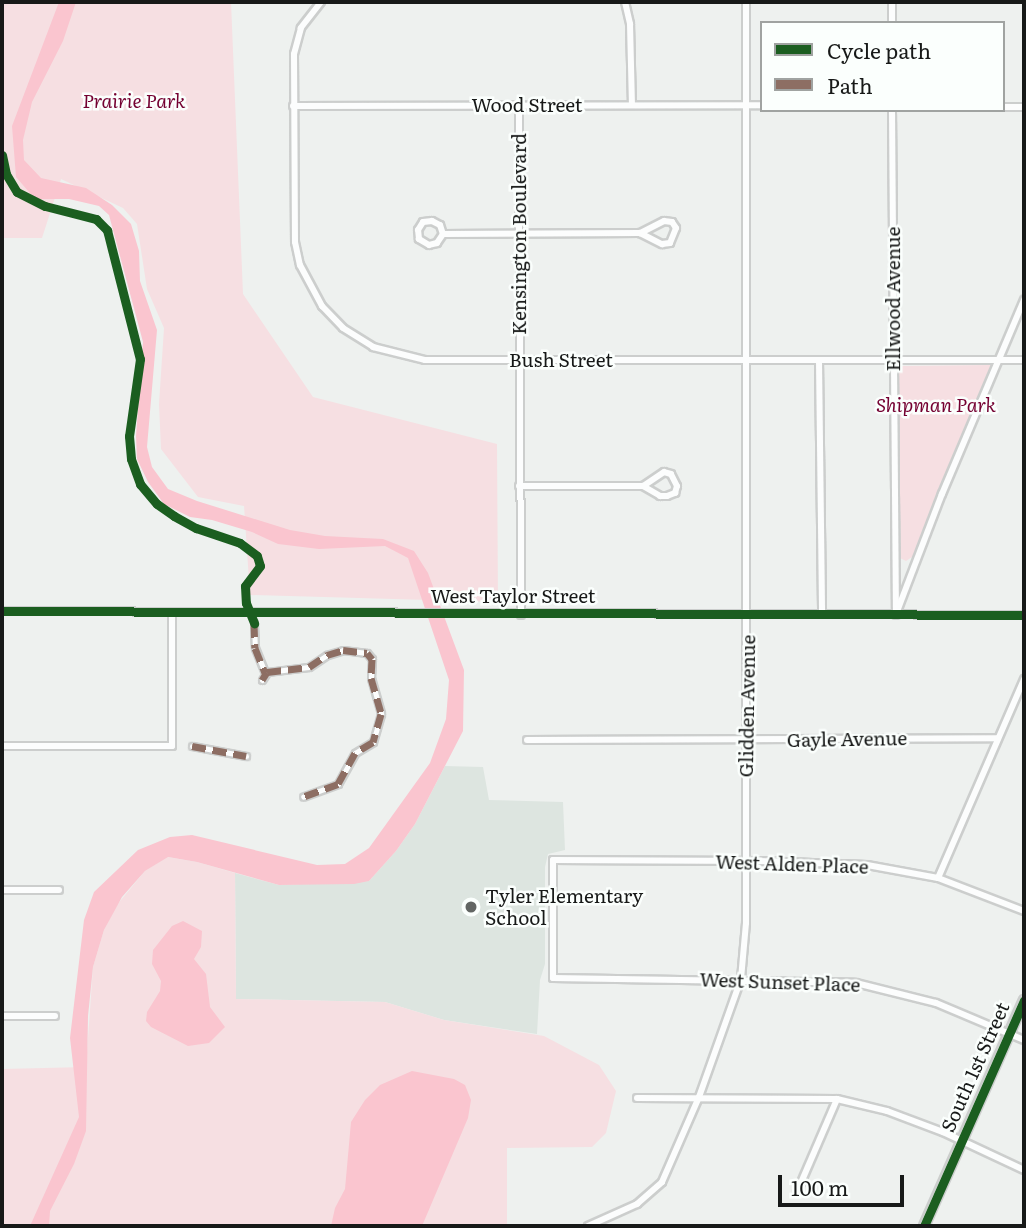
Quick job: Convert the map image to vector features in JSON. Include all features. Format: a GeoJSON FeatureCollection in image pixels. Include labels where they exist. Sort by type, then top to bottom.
{"type":"FeatureCollection","features":[{"type":"Feature","properties":{"kind":"street","name":"Bush Street"},"geometry":{"type":"LineString","coordinates":[[321,2],[312,10],[298,36],[294,54],[295,242],[306,281],[330,315],[361,340],[397,355],[425,360],[1024,360]]}},
{"type":"Feature","properties":{"kind":"street"},"geometry":{"type":"LineString","coordinates":[[625,2],[631,24],[632,105]]}},
{"type":"Feature","properties":{"kind":"street","name":"Glidden Avenue"},"geometry":{"type":"LineString","coordinates":[[588,1226],[637,1204],[655,1191],[667,1173],[699,1097],[741,979],[746,923],[746,2]]}},
{"type":"Feature","properties":{"kind":"street"},"geometry":{"type":"LineString","coordinates":[[891,2],[892,21]]}},
{"type":"Feature","properties":{"kind":"street","name":"Kensington Boulevard"},"geometry":{"type":"LineString","coordinates":[[519,104],[521,615]]}},
{"type":"Feature","properties":{"kind":"street","name":"Wood Street"},"geometry":{"type":"LineString","coordinates":[[293,106],[760,105]]}},
{"type":"Feature","properties":{"kind":"street"},"geometry":{"type":"LineString","coordinates":[[1005,107],[1024,107]]}},
{"type":"Feature","properties":{"kind":"street","name":"Ellwood Avenue"},"geometry":{"type":"LineString","coordinates":[[892,112],[896,615]]}},
{"type":"Feature","properties":{"kind":"street"},"geometry":{"type":"LineString","coordinates":[[432,220],[440,225],[443,234],[437,243],[429,245],[421,242],[418,230],[424,222],[432,220]]}},
{"type":"Feature","properties":{"kind":"street"},"geometry":{"type":"LineString","coordinates":[[443,234],[640,233],[662,244],[670,243],[676,228],[672,222],[664,220],[640,233]]}},
{"type":"Feature","properties":{"kind":"street"},"geometry":{"type":"LineString","coordinates":[[896,615],[942,494],[1024,300]]}},
{"type":"Feature","properties":{"kind":"street"},"geometry":{"type":"LineString","coordinates":[[819,361],[822,613]]}},
{"type":"Feature","properties":{"kind":"street"},"geometry":{"type":"LineString","coordinates":[[519,486],[643,486],[660,496],[675,493],[677,486],[671,474],[664,472],[643,486]]}},
{"type":"Feature","properties":{"kind":"street","name":"West Taylor Street"},"geometry":{"type":"LineString","coordinates":[[2,611],[172,614],[1024,615]]}},
{"type":"Feature","properties":{"kind":"street"},"geometry":{"type":"LineString","coordinates":[[2,746],[172,746],[172,614]]}},
{"type":"Feature","properties":{"kind":"street"},"geometry":{"type":"LineString","coordinates":[[254,623],[255,648],[263,677],[309,667],[343,650],[367,653],[372,659],[371,678],[381,714],[373,742],[355,753],[338,784],[303,797]]}},
{"type":"Feature","properties":{"kind":"street"},"geometry":{"type":"LineString","coordinates":[[938,878],[1024,679]]}},
{"type":"Feature","properties":{"kind":"street","name":"Gayle Avenue"},"geometry":{"type":"LineString","coordinates":[[527,740],[999,737]]}},
{"type":"Feature","properties":{"kind":"street"},"geometry":{"type":"LineString","coordinates":[[192,746],[246,756]]}},
{"type":"Feature","properties":{"kind":"street","name":"West Alden Place"},"geometry":{"type":"LineString","coordinates":[[553,860],[840,863],[938,878],[1024,911]]}},
{"type":"Feature","properties":{"kind":"street","name":"West Sunset Place"},"geometry":{"type":"LineString","coordinates":[[553,860],[553,978],[830,981],[881,987],[936,1003],[1024,1040]]}},
{"type":"Feature","properties":{"kind":"street"},"geometry":{"type":"LineString","coordinates":[[2,890],[59,890]]}},
{"type":"Feature","properties":{"kind":"street","name":"South 1st Street"},"geometry":{"type":"LineString","coordinates":[[924,1226],[1024,1000]]}},
{"type":"Feature","properties":{"kind":"street"},"geometry":{"type":"LineString","coordinates":[[2,1016],[55,1016]]}},
{"type":"Feature","properties":{"kind":"street"},"geometry":{"type":"LineString","coordinates":[[637,1098],[837,1099],[887,1111],[1024,1170]]}},
{"type":"Feature","properties":{"kind":"street"},"geometry":{"type":"LineString","coordinates":[[797,1192],[837,1099]]}},
{"type":"Feature","properties":{"kind":"shaded area"},"geometry":{"type":"Polygon","coordinates":[[[59,2],[76,2],[63,41],[32,102],[23,140],[24,160],[41,178],[86,188],[112,205],[131,224],[139,251],[140,281],[157,330],[147,447],[152,467],[168,489],[197,501],[290,530],[325,536],[383,539],[414,551],[428,573],[464,670],[463,731],[415,824],[396,851],[369,881],[354,884],[279,885],[197,862],[168,857],[145,871],[122,897],[104,930],[93,967],[88,1016],[86,1131],[74,1164],[50,1211],[49,1226],[30,1226],[79,1117],[70,1038],[84,920],[94,892],[138,850],[170,837],[192,835],[317,865],[345,864],[369,848],[430,763],[446,719],[449,680],[408,558],[385,546],[319,549],[278,544],[252,532],[212,520],[190,517],[164,504],[148,482],[137,459],[136,436],[143,342],[109,215],[99,206],[69,199],[35,199],[16,177],[12,126],[59,2]]]}},
{"type":"Feature","properties":{"kind":"shaded area"},"geometry":{"type":"Polygon","coordinates":[[[445,766],[483,767],[489,800],[563,802],[565,850],[548,854],[545,867],[545,964],[540,980],[537,1034],[444,1020],[385,1002],[236,999],[235,873],[279,885],[369,881],[396,851],[415,824],[445,766]]]}},
{"type":"Feature","properties":{"kind":"shaded area"},"geometry":{"type":"Polygon","coordinates":[[[183,921],[202,931],[201,947],[194,959],[206,974],[210,1007],[225,1027],[209,1043],[188,1046],[151,1027],[146,1021],[147,1012],[160,991],[161,981],[152,964],[153,950],[172,926],[183,921]]]}},
{"type":"Feature","properties":{"kind":"shaded area"},"geometry":{"type":"Polygon","coordinates":[[[412,1071],[454,1079],[465,1085],[471,1100],[468,1118],[422,1226],[331,1226],[335,1208],[345,1189],[351,1122],[365,1100],[380,1085],[412,1071]]]}},
{"type":"Feature","properties":{"kind":"green space","name":"Prairie Park"},"geometry":{"type":"Polygon","coordinates":[[[2,2],[231,2],[243,294],[313,397],[497,444],[498,602],[250,595],[244,506],[198,497],[161,449],[159,404],[164,328],[147,289],[137,224],[123,208],[61,179],[42,238],[2,238],[2,2]]]}},
{"type":"Feature","properties":{"kind":"green space","name":"Shipman Park"},"geometry":{"type":"Polygon","coordinates":[[[991,365],[915,555],[906,561],[900,558],[899,366],[991,365]]]}},
{"type":"Feature","properties":{"kind":"green space"},"geometry":{"type":"Polygon","coordinates":[[[167,857],[235,873],[236,999],[385,1002],[444,1020],[544,1036],[599,1065],[616,1091],[606,1133],[592,1147],[507,1148],[507,1226],[2,1226],[2,1069],[86,1067],[93,967],[104,930],[116,906],[145,871],[167,857]]]}},
{"type":"Feature","properties":{"kind":"marked path"},"geometry":{"type":"LineString","coordinates":[[254,623],[255,648],[265,673]]}},
{"type":"Feature","properties":{"kind":"marked path"},"geometry":{"type":"LineString","coordinates":[[262,680],[267,672],[309,667],[327,655],[343,650],[367,653],[372,659],[371,678],[381,714],[373,742],[355,753],[338,784],[303,797]]}},
{"type":"Feature","properties":{"kind":"marked path"},"geometry":{"type":"LineString","coordinates":[[192,746],[246,756]]}},
{"type":"Feature","properties":{"kind":"cycle path"},"geometry":{"type":"LineString","coordinates":[[2,155],[6,174],[17,192],[45,206],[96,219],[107,230],[140,359],[129,436],[131,459],[140,484],[157,504],[174,516],[196,528],[240,543],[257,556],[260,566],[245,586],[246,603],[254,623]]}},
{"type":"Feature","properties":{"kind":"cycle path"},"geometry":{"type":"LineString","coordinates":[[2,611],[1024,615]]}},
{"type":"Feature","properties":{"kind":"cycle path"},"geometry":{"type":"LineString","coordinates":[[924,1226],[1024,1000]]}},
{"type":"Feature","properties":{"kind":"place","name":"Tyler Elementary School"},"geometry":{"type":"Point","coordinates":[471,907]}}]}
